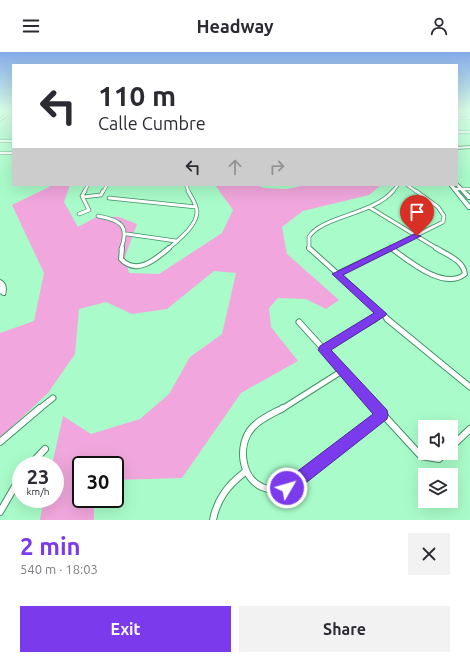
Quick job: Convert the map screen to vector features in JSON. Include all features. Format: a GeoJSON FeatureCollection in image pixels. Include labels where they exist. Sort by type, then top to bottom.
{"type":"FeatureCollection","features":[{"type":"Feature","properties":{"kind":"street"},"geometry":{"type":"LineString","coordinates":[[0,142],[12,141]]}},
{"type":"Feature","properties":{"kind":"street"},"geometry":{"type":"LineString","coordinates":[[458,148],[470,147]]}},
{"type":"Feature","properties":{"kind":"street"},"geometry":{"type":"LineString","coordinates":[[0,153],[12,153]]}},
{"type":"Feature","properties":{"kind":"street"},"geometry":{"type":"LineString","coordinates":[[82,198],[88,186]]}},
{"type":"Feature","properties":{"kind":"street"},"geometry":{"type":"LineString","coordinates":[[82,198],[101,195],[106,186]]}},
{"type":"Feature","properties":{"kind":"street"},"geometry":{"type":"LineString","coordinates":[[98,216],[113,219],[124,228],[127,234],[120,257],[125,263],[134,267],[147,264],[176,240],[194,221],[197,213],[196,207],[186,186]]}},
{"type":"Feature","properties":{"kind":"street"},"geometry":{"type":"LineString","coordinates":[[397,186],[387,198],[369,207],[316,228],[310,233],[307,239],[310,252],[470,387]]}},
{"type":"Feature","properties":{"kind":"street"},"geometry":{"type":"LineString","coordinates":[[337,274],[441,224],[444,216],[438,206],[408,186]]}},
{"type":"Feature","properties":{"kind":"street"},"geometry":{"type":"LineString","coordinates":[[454,186],[462,189],[470,189]]}},
{"type":"Feature","properties":{"kind":"street"},"geometry":{"type":"LineString","coordinates":[[454,186],[470,208]]}},
{"type":"Feature","properties":{"kind":"street"},"geometry":{"type":"LineString","coordinates":[[462,189],[470,198]]}},
{"type":"Feature","properties":{"kind":"street"},"geometry":{"type":"LineString","coordinates":[[79,214],[89,210],[82,198]]}},
{"type":"Feature","properties":{"kind":"street"},"geometry":{"type":"LineString","coordinates":[[109,198],[196,207]]}},
{"type":"Feature","properties":{"kind":"street"},"geometry":{"type":"LineString","coordinates":[[369,207],[458,261],[465,270],[462,278],[452,280],[436,277],[391,248]]}},
{"type":"Feature","properties":{"kind":"street"},"geometry":{"type":"LineString","coordinates":[[127,234],[176,240]]}},
{"type":"Feature","properties":{"kind":"street"},"geometry":{"type":"LineString","coordinates":[[0,282],[3,286],[3,293]]}},
{"type":"Feature","properties":{"kind":"street"},"geometry":{"type":"LineString","coordinates":[[324,350],[382,314]]}},
{"type":"Feature","properties":{"kind":"street"},"geometry":{"type":"LineString","coordinates":[[298,322],[418,453]]}},
{"type":"Feature","properties":{"kind":"street"},"geometry":{"type":"LineString","coordinates":[[342,371],[252,427],[243,447],[243,459],[245,472],[253,481],[263,487],[275,490],[287,488],[382,415]]}},
{"type":"Feature","properties":{"kind":"street"},"geometry":{"type":"LineString","coordinates":[[0,442],[24,420],[53,398]]}},
{"type":"Feature","properties":{"kind":"street"},"geometry":{"type":"LineString","coordinates":[[458,440],[470,429]]}},
{"type":"Feature","properties":{"kind":"street"},"geometry":{"type":"LineString","coordinates":[[38,456],[45,449]]}},
{"type":"Feature","properties":{"kind":"street"},"geometry":{"type":"LineString","coordinates":[[213,520],[223,492],[234,480],[245,472]]}},
{"type":"Feature","properties":{"kind":"street"},"geometry":{"type":"LineString","coordinates":[[0,512],[12,490]]}},
{"type":"Feature","properties":{"kind":"shaded area"},"geometry":{"type":"Polygon","coordinates":[[[0,133],[12,133],[12,140],[0,141],[0,133]]]}},
{"type":"Feature","properties":{"kind":"shaded area"},"geometry":{"type":"Polygon","coordinates":[[[50,186],[70,186],[64,202],[78,227],[98,216],[119,217],[137,224],[125,257],[129,273],[159,274],[222,233],[233,210],[216,186],[259,186],[264,188],[286,189],[301,186],[380,186],[369,195],[303,211],[282,227],[287,254],[339,300],[326,309],[306,299],[278,298],[269,308],[271,327],[298,361],[241,393],[182,478],[124,480],[124,456],[72,456],[72,508],[94,508],[94,520],[40,520],[42,508],[64,508],[64,456],[54,456],[63,416],[91,434],[140,419],[169,394],[190,357],[222,334],[236,273],[214,271],[167,309],[132,314],[106,302],[79,309],[75,354],[48,393],[0,438],[0,333],[34,321],[44,273],[12,205],[50,186]]]}},
{"type":"Feature","properties":{"kind":"route"},"geometry":{"type":"LineString","coordinates":[[287,488],[382,415],[324,350],[382,314],[337,274],[417,236]]}}]}
